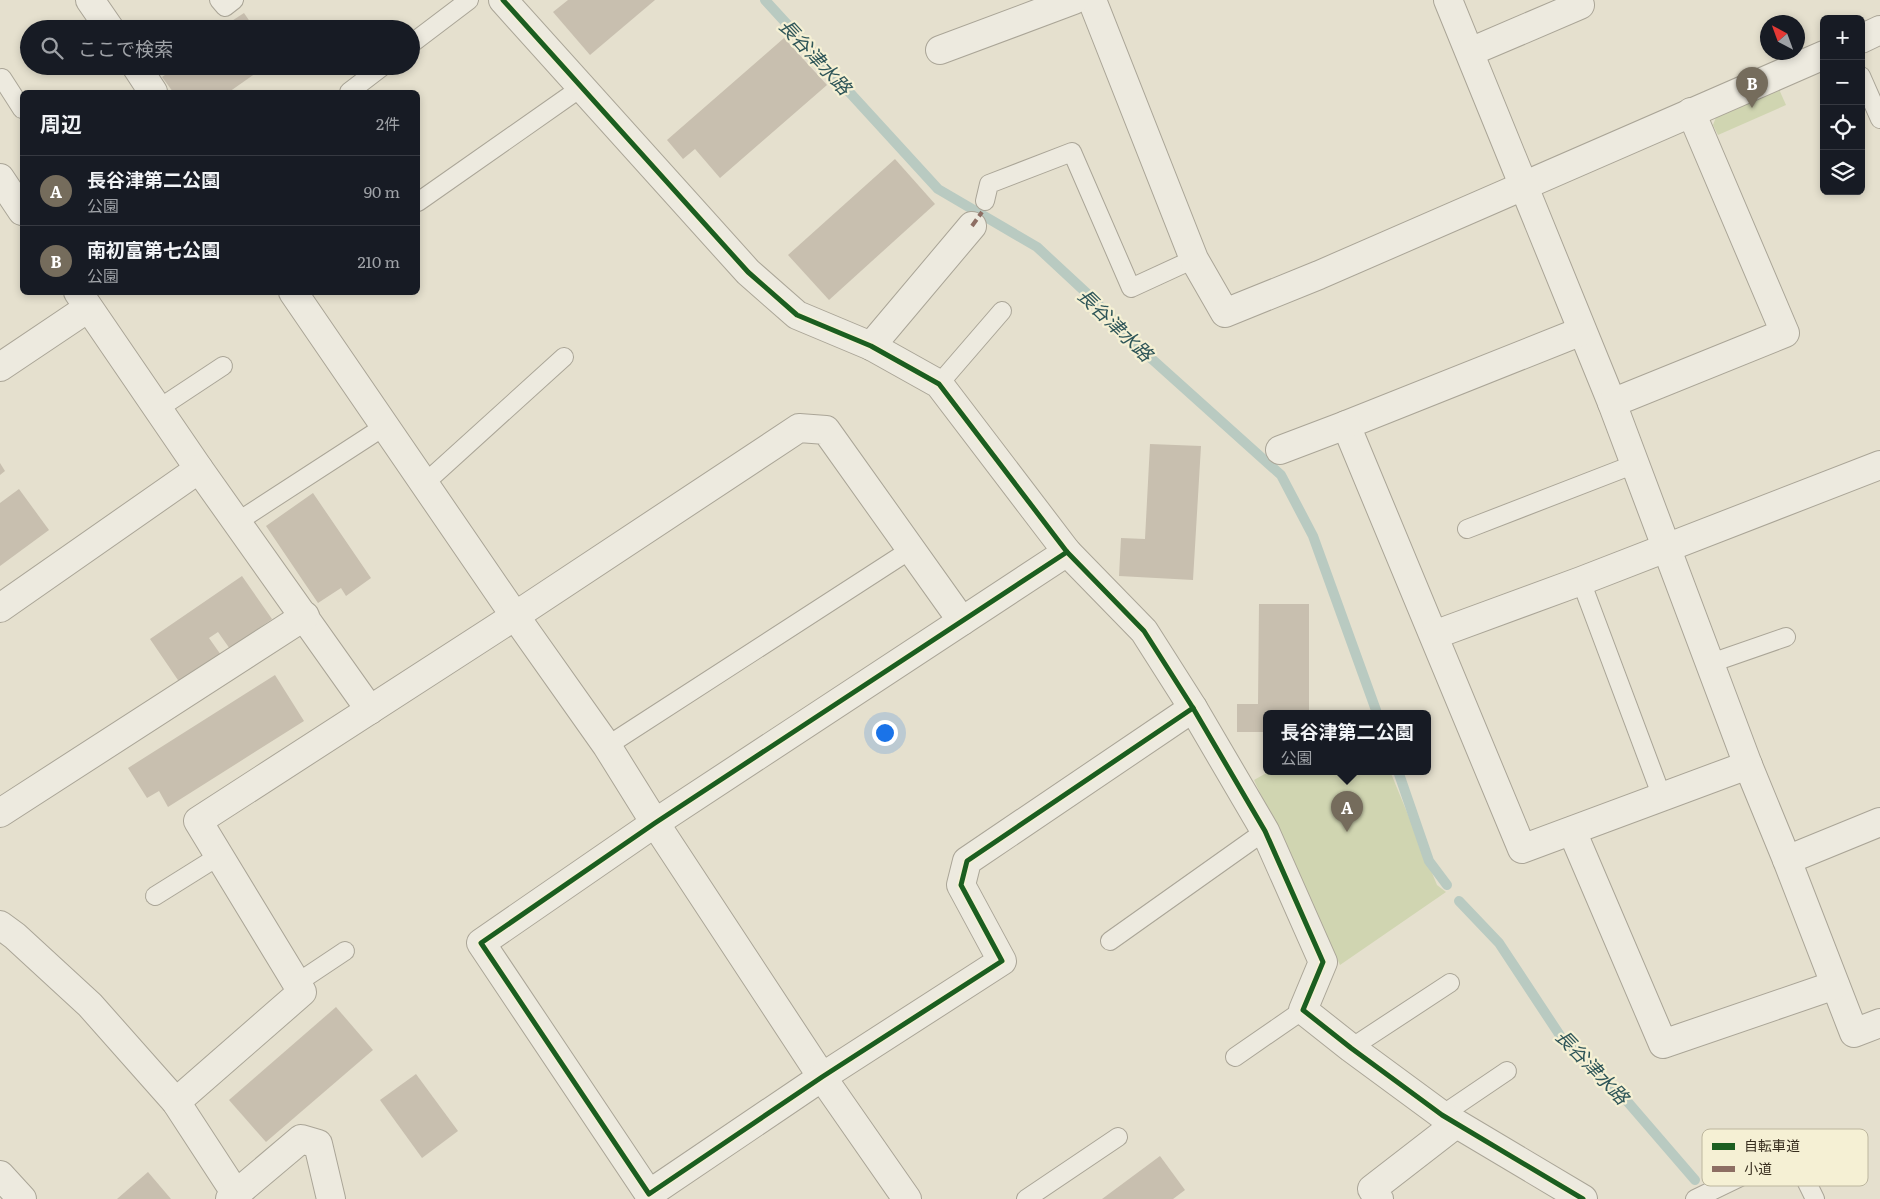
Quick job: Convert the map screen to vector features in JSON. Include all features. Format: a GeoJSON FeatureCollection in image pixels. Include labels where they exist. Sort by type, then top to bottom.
{"type":"FeatureCollection","features":[{"type":"Feature","properties":{"kind":"street"},"geometry":{"type":"LineString","coordinates":[[90,0],[104,20]]}},
{"type":"Feature","properties":{"kind":"street"},"geometry":{"type":"LineString","coordinates":[[503,0],[748,272],[797,315],[871,346],[939,384],[1067,552],[1144,631],[1265,831],[1323,962],[1303,1010],[1351,1048],[1449,1119],[1583,1199]]}},
{"type":"Feature","properties":{"kind":"street"},"geometry":{"type":"LineString","coordinates":[[940,50],[1074,0]]}},
{"type":"Feature","properties":{"kind":"street"},"geometry":{"type":"LineString","coordinates":[[1092,0],[1194,259],[1224,313],[1319,275],[1820,57]]}},
{"type":"Feature","properties":{"kind":"street"},"geometry":{"type":"LineString","coordinates":[[1448,0],[1612,403],[1748,765],[1788,860],[1854,1033],[1880,1022]]}},
{"type":"Feature","properties":{"kind":"street"},"geometry":{"type":"LineString","coordinates":[[1470,52],[1580,4]]}},
{"type":"Feature","properties":{"kind":"street"},"geometry":{"type":"LineString","coordinates":[[1865,37],[1880,30]]}},
{"type":"Feature","properties":{"kind":"street"},"geometry":{"type":"LineString","coordinates":[[142,75],[153,90]]}},
{"type":"Feature","properties":{"kind":"street"},"geometry":{"type":"LineString","coordinates":[[1612,403],[1785,333],[1691,112]]}},
{"type":"Feature","properties":{"kind":"street"},"geometry":{"type":"LineString","coordinates":[[0,178],[20,208]]}},
{"type":"Feature","properties":{"kind":"street"},"geometry":{"type":"LineString","coordinates":[[871,346],[972,226]]}},
{"type":"Feature","properties":{"kind":"street"},"geometry":{"type":"LineString","coordinates":[[295,295],[515,616],[607,746],[655,823],[822,1077],[907,1199]]}},
{"type":"Feature","properties":{"kind":"street"},"geometry":{"type":"LineString","coordinates":[[0,367],[83,300],[199,469],[370,710]]}},
{"type":"Feature","properties":{"kind":"street"},"geometry":{"type":"LineString","coordinates":[[1280,450],[1582,331]]}},
{"type":"Feature","properties":{"kind":"street"},"geometry":{"type":"LineString","coordinates":[[1346,425],[1522,849],[1748,765]]}},
{"type":"Feature","properties":{"kind":"street"},"geometry":{"type":"LineString","coordinates":[[176,1102],[302,992],[198,821],[515,616],[799,428],[826,430],[962,621]]}},
{"type":"Feature","properties":{"kind":"street"},"geometry":{"type":"LineString","coordinates":[[1434,635],[1666,549],[1880,465]]}},
{"type":"Feature","properties":{"kind":"street"},"geometry":{"type":"LineString","coordinates":[[0,608],[199,469]]}},
{"type":"Feature","properties":{"kind":"street"},"geometry":{"type":"LineString","coordinates":[[1067,552],[655,823],[481,943],[647,1197],[822,1077],[1002,961],[961,885],[967,861],[1192,708]]}},
{"type":"Feature","properties":{"kind":"street"},"geometry":{"type":"LineString","coordinates":[[0,813],[305,616]]}},
{"type":"Feature","properties":{"kind":"street"},"geometry":{"type":"LineString","coordinates":[[1788,860],[1880,822]]}},
{"type":"Feature","properties":{"kind":"street"},"geometry":{"type":"LineString","coordinates":[[1572,831],[1663,1044],[1835,984]]}},
{"type":"Feature","properties":{"kind":"street"},"geometry":{"type":"LineString","coordinates":[[0,925],[15,936],[90,1005],[176,1102],[233,1196],[301,1139],[318,1144],[331,1199]]}},
{"type":"Feature","properties":{"kind":"street"},"geometry":{"type":"LineString","coordinates":[[1379,1199],[1372,1189],[1449,1119]]}},
{"type":"Feature","properties":{"kind":"street"},"geometry":{"type":"LineString","coordinates":[[0,1175],[22,1199]]}},
{"type":"Feature","properties":{"kind":"lane"},"geometry":{"type":"LineString","coordinates":[[219,0],[225,7],[234,0]]}},
{"type":"Feature","properties":{"kind":"lane"},"geometry":{"type":"LineString","coordinates":[[420,37],[469,0]]}},
{"type":"Feature","properties":{"kind":"lane"},"geometry":{"type":"LineString","coordinates":[[352,90],[371,75]]}},
{"type":"Feature","properties":{"kind":"lane"},"geometry":{"type":"LineString","coordinates":[[2,78],[20,106]]}},
{"type":"Feature","properties":{"kind":"lane"},"geometry":{"type":"LineString","coordinates":[[1865,85],[1880,119]]}},
{"type":"Feature","properties":{"kind":"lane"},"geometry":{"type":"LineString","coordinates":[[420,201],[582,86]]}},
{"type":"Feature","properties":{"kind":"lane"},"geometry":{"type":"LineString","coordinates":[[985,201],[989,184],[1072,152],[1130,288],[1194,259]]}},
{"type":"Feature","properties":{"kind":"lane"},"geometry":{"type":"LineString","coordinates":[[939,384],[1002,312]]}},
{"type":"Feature","properties":{"kind":"lane"},"geometry":{"type":"LineString","coordinates":[[425,483],[564,357]]}},
{"type":"Feature","properties":{"kind":"lane"},"geometry":{"type":"LineString","coordinates":[[158,409],[223,366]]}},
{"type":"Feature","properties":{"kind":"lane"},"geometry":{"type":"LineString","coordinates":[[237,522],[386,426]]}},
{"type":"Feature","properties":{"kind":"lane"},"geometry":{"type":"LineString","coordinates":[[1468,529],[1635,464]]}},
{"type":"Feature","properties":{"kind":"lane"},"geometry":{"type":"LineString","coordinates":[[607,746],[910,550]]}},
{"type":"Feature","properties":{"kind":"lane"},"geometry":{"type":"LineString","coordinates":[[1581,581],[1662,797]]}},
{"type":"Feature","properties":{"kind":"lane"},"geometry":{"type":"LineString","coordinates":[[1711,664],[1786,637]]}},
{"type":"Feature","properties":{"kind":"lane"},"geometry":{"type":"LineString","coordinates":[[1110,941],[1265,831]]}},
{"type":"Feature","properties":{"kind":"lane"},"geometry":{"type":"LineString","coordinates":[[155,896],[219,856]]}},
{"type":"Feature","properties":{"kind":"lane"},"geometry":{"type":"LineString","coordinates":[[297,983],[345,951]]}},
{"type":"Feature","properties":{"kind":"lane"},"geometry":{"type":"LineString","coordinates":[[1351,1048],[1450,983]]}},
{"type":"Feature","properties":{"kind":"lane"},"geometry":{"type":"LineString","coordinates":[[1235,1056],[1303,1010]]}},
{"type":"Feature","properties":{"kind":"lane"},"geometry":{"type":"LineString","coordinates":[[1449,1119],[1507,1071]]}},
{"type":"Feature","properties":{"kind":"lane"},"geometry":{"type":"LineString","coordinates":[[1026,1199],[1118,1137]]}},
{"type":"Feature","properties":{"kind":"lane"},"geometry":{"type":"LineString","coordinates":[[1696,1199],[1723,1186]]}},
{"type":"Feature","properties":{"kind":"lane"},"geometry":{"type":"LineString","coordinates":[[1809,1186],[1815,1199]]}},
{"type":"Feature","properties":{"kind":"green space"},"geometry":{"type":"Polygon","coordinates":[[[1778,87],[1786,105],[1718,135],[1713,125],[1718,112],[1778,87]]]}},
{"type":"Feature","properties":{"kind":"green space"},"geometry":{"type":"Polygon","coordinates":[[[1263,775],[1392,775],[1437,885],[1446,892],[1340,965],[1254,780],[1263,775]]]}},
{"type":"Feature","properties":{"kind":"building"},"geometry":{"type":"Polygon","coordinates":[[[568,0],[655,0],[590,55],[553,12],[568,0]]]}},
{"type":"Feature","properties":{"kind":"building"},"geometry":{"type":"Polygon","coordinates":[[[244,13],[249,20],[233,20],[244,13]]]}},
{"type":"Feature","properties":{"kind":"building"},"geometry":{"type":"Polygon","coordinates":[[[784,38],[827,85],[720,178],[695,149],[683,159],[667,140],[784,38]]]}},
{"type":"Feature","properties":{"kind":"building"},"geometry":{"type":"Polygon","coordinates":[[[165,75],[253,75],[232,90],[172,90],[162,77],[165,75]]]}},
{"type":"Feature","properties":{"kind":"building"},"geometry":{"type":"Polygon","coordinates":[[[895,159],[935,204],[829,300],[788,255],[895,159]]]}},
{"type":"Feature","properties":{"kind":"building"},"geometry":{"type":"Polygon","coordinates":[[[1150,444],[1201,446],[1193,580],[1119,576],[1121,538],[1145,539],[1150,444]]]}},
{"type":"Feature","properties":{"kind":"building"},"geometry":{"type":"Polygon","coordinates":[[[0,463],[5,471],[0,475],[0,463]]]}},
{"type":"Feature","properties":{"kind":"building"},"geometry":{"type":"Polygon","coordinates":[[[19,489],[49,530],[0,566],[0,503],[19,489]]]}},
{"type":"Feature","properties":{"kind":"building"},"geometry":{"type":"Polygon","coordinates":[[[313,493],[371,578],[346,596],[341,588],[318,603],[266,526],[313,493]]]}},
{"type":"Feature","properties":{"kind":"building"},"geometry":{"type":"Polygon","coordinates":[[[242,576],[272,619],[230,649],[218,632],[209,638],[221,655],[180,683],[150,639],[242,576]]]}},
{"type":"Feature","properties":{"kind":"building"},"geometry":{"type":"Polygon","coordinates":[[[1259,604],[1309,604],[1309,710],[1263,710],[1263,732],[1237,732],[1237,704],[1258,704],[1259,604]]]}},
{"type":"Feature","properties":{"kind":"building"},"geometry":{"type":"Polygon","coordinates":[[[275,675],[304,721],[168,807],[159,791],[147,798],[128,768],[275,675]]]}},
{"type":"Feature","properties":{"kind":"building"},"geometry":{"type":"Polygon","coordinates":[[[336,1007],[373,1050],[266,1142],[229,1100],[336,1007]]]}},
{"type":"Feature","properties":{"kind":"building"},"geometry":{"type":"Polygon","coordinates":[[[416,1074],[458,1131],[422,1158],[380,1100],[416,1074]]]}},
{"type":"Feature","properties":{"kind":"building"},"geometry":{"type":"Polygon","coordinates":[[[1160,1156],[1185,1190],[1173,1199],[1102,1199],[1160,1156]]]}},
{"type":"Feature","properties":{"kind":"building"},"geometry":{"type":"Polygon","coordinates":[[[148,1172],[171,1199],[117,1199],[148,1172]]]}},
{"type":"Feature","properties":{"kind":"waterway","name":"長谷津水路"},"geometry":{"type":"LineString","coordinates":[[765,0],[938,189],[1037,247],[1093,299],[1144,352],[1281,475],[1313,536],[1376,710]]}},
{"type":"Feature","properties":{"kind":"waterway","name":"長谷津水路"},"geometry":{"type":"LineString","coordinates":[[1399,775],[1429,861],[1447,885]]}},
{"type":"Feature","properties":{"kind":"waterway","name":"長谷津水路"},"geometry":{"type":"LineString","coordinates":[[1459,901],[1499,943],[1563,1040],[1626,1100],[1695,1180]]}},
{"type":"Feature","properties":{"kind":"marked path"},"geometry":{"type":"LineString","coordinates":[[972,226],[982,212]]}},
{"type":"Feature","properties":{"kind":"cycle path"},"geometry":{"type":"LineString","coordinates":[[503,0],[748,272],[797,315],[871,346],[939,384],[1067,552],[1144,631],[1193,708],[1265,831],[1323,962],[1303,1010],[1442,1115],[1583,1199]]}},
{"type":"Feature","properties":{"kind":"cycle path"},"geometry":{"type":"LineString","coordinates":[[1067,552],[655,823],[481,943],[649,1194],[822,1077],[1002,961],[961,885],[967,861],[1193,708]]}},
{"type":"Feature","properties":{"kind":"place","name":"南初富第七公園"},"geometry":{"type":"Point","coordinates":[1752,108]}},
{"type":"Feature","properties":{"kind":"place","name":"長谷津第二公園"},"geometry":{"type":"Point","coordinates":[1347,832]}}]}
